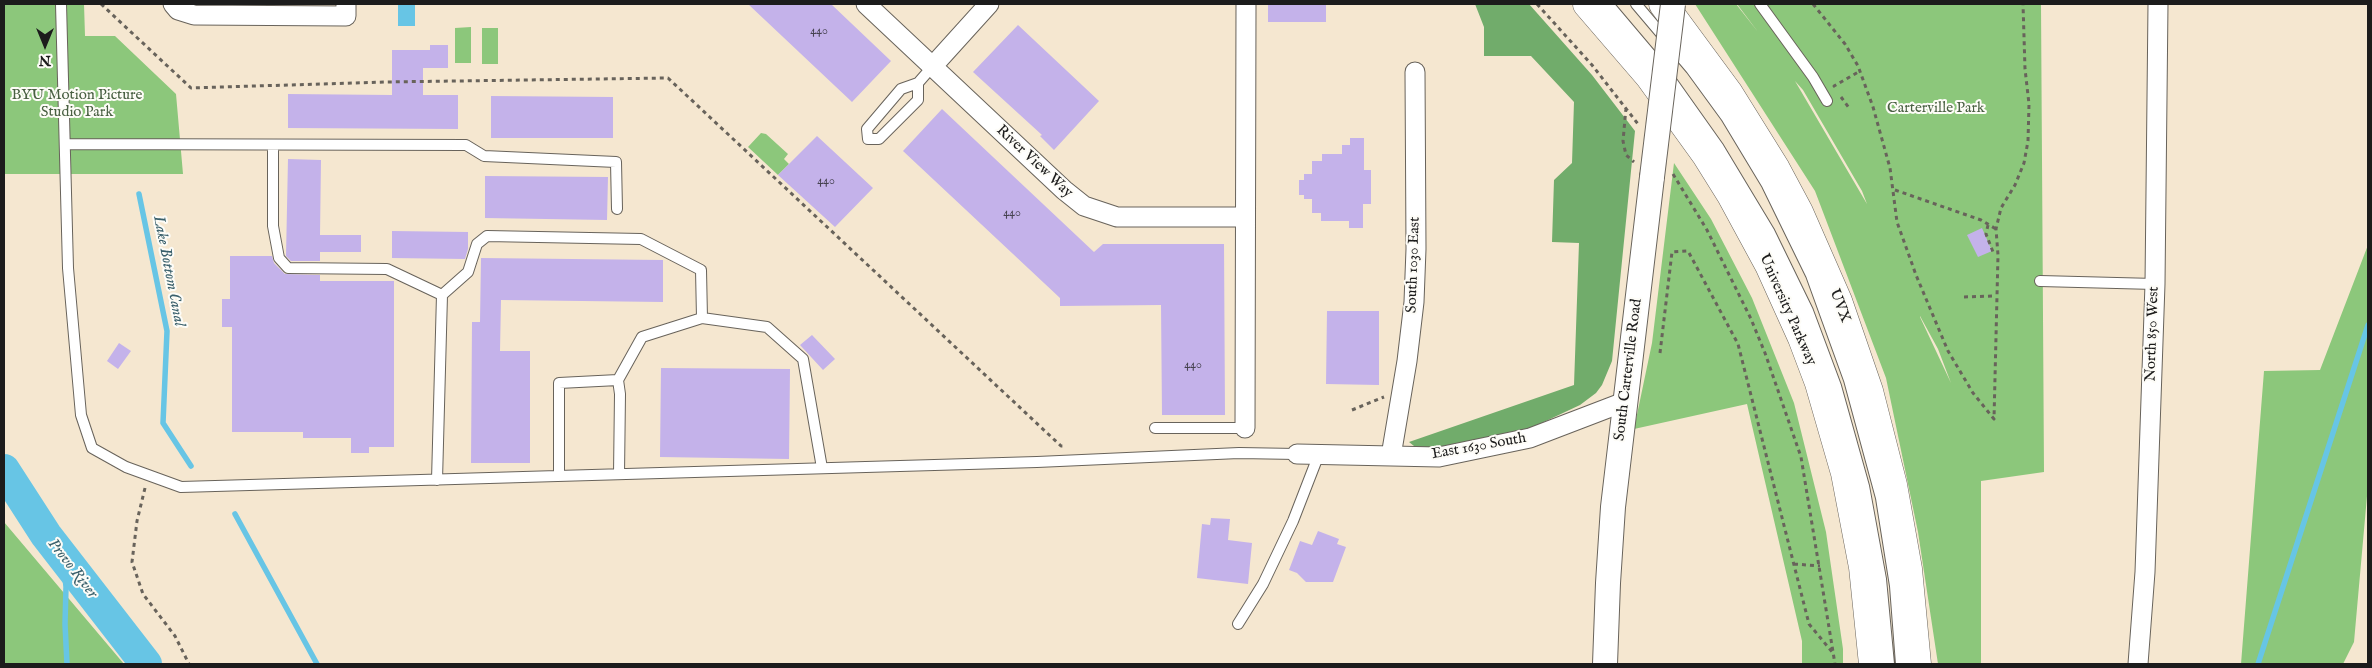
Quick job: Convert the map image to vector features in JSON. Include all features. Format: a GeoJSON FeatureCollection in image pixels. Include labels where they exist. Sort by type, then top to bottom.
{"type":"FeatureCollection","features":[{"type":"Feature","properties":{"kind":"main road","name":"University Parkway"},"geometry":{"type":"LineString","coordinates":[[1587,4],[1649,76],[1706,155],[1754,237],[1790,312],[1819,383],[1845,473],[1863,567],[1874,664]]}},
{"type":"Feature","properties":{"kind":"main road"},"geometry":{"type":"LineString","coordinates":[[1663,4],[1728,92],[1776,169],[1811,239],[1838,301],[1869,391],[1893,485],[1908,569],[1917,664]]}},
{"type":"Feature","properties":{"kind":"street"},"geometry":{"type":"LineString","coordinates":[[173,4],[178,10],[194,15],[346,16],[346,4]]}},
{"type":"Feature","properties":{"kind":"street","name":"River View Way"},"geometry":{"type":"LineString","coordinates":[[866,4],[1064,190],[1084,206],[1117,217],[1245,217]]}},
{"type":"Feature","properties":{"kind":"street"},"geometry":{"type":"LineString","coordinates":[[932,67],[989,4]]}},
{"type":"Feature","properties":{"kind":"street"},"geometry":{"type":"LineString","coordinates":[[1244,428],[1246,4]]}},
{"type":"Feature","properties":{"kind":"street","name":"South Carterville Road"},"geometry":{"type":"LineString","coordinates":[[1605,664],[1613,507],[1624,402],[1673,4]]}},
{"type":"Feature","properties":{"kind":"street","name":"North 850 West"},"geometry":{"type":"LineString","coordinates":[[2138,664],[2145,572],[2155,284],[2158,4]]}},
{"type":"Feature","properties":{"kind":"street","name":"South 1030 East"},"geometry":{"type":"LineString","coordinates":[[1391,456],[1411,332],[1416,276],[1415,72]]}},
{"type":"Feature","properties":{"kind":"street","name":"East 1630 South"},"geometry":{"type":"LineString","coordinates":[[1297,454],[1439,457],[1530,438],[1624,402]]}},
{"type":"Feature","properties":{"kind":"lane"},"geometry":{"type":"LineString","coordinates":[[62,4],[68,268],[80,415],[92,448],[126,467],[180,487],[1037,462],[1239,453],[1297,454]]}},
{"type":"Feature","properties":{"kind":"lane"},"geometry":{"type":"LineString","coordinates":[[1608,4],[1663,68],[1719,148],[1769,231],[1808,311],[1836,386],[1864,486],[1881,579],[1889,664]]}},
{"type":"Feature","properties":{"kind":"lane","name":"UVX"},"geometry":{"type":"LineString","coordinates":[[1636,4],[1681,56],[1726,117],[1767,185],[1811,275],[1849,380],[1881,498],[1895,586],[1901,664]]}},
{"type":"Feature","properties":{"kind":"lane"},"geometry":{"type":"LineString","coordinates":[[1760,4],[1812,76],[1827,101]]}},
{"type":"Feature","properties":{"kind":"lane"},"geometry":{"type":"LineString","coordinates":[[918,83],[918,100],[879,139],[868,139],[866,129],[901,90],[918,83],[932,67]]}},
{"type":"Feature","properties":{"kind":"lane"},"geometry":{"type":"LineString","coordinates":[[65,144],[466,145],[484,156],[616,162],[617,209]]}},
{"type":"Feature","properties":{"kind":"lane"},"geometry":{"type":"LineString","coordinates":[[273,145],[273,226],[279,258],[288,268],[387,269],[442,295]]}},
{"type":"Feature","properties":{"kind":"lane"},"geometry":{"type":"LineString","coordinates":[[438,480],[442,295],[468,272],[478,244],[486,236],[641,239],[701,270],[702,318]]}},
{"type":"Feature","properties":{"kind":"lane"},"geometry":{"type":"LineString","coordinates":[[2040,281],[2155,284]]}},
{"type":"Feature","properties":{"kind":"lane"},"geometry":{"type":"LineString","coordinates":[[619,474],[618,380],[642,337],[702,318],[767,327],[803,359],[822,468]]}},
{"type":"Feature","properties":{"kind":"lane"},"geometry":{"type":"LineString","coordinates":[[559,476],[559,383],[618,380]]}},
{"type":"Feature","properties":{"kind":"lane"},"geometry":{"type":"LineString","coordinates":[[1155,428],[1244,428]]}},
{"type":"Feature","properties":{"kind":"lane"},"geometry":{"type":"LineString","coordinates":[[1238,624],[1263,584],[1274,561],[1293,521],[1319,454]]}},
{"type":"Feature","properties":{"kind":"path"},"geometry":{"type":"LineString","coordinates":[[101,4],[191,88],[395,82],[668,78],[1061,446],[1070,445]]}},
{"type":"Feature","properties":{"kind":"path"},"geometry":{"type":"LineString","coordinates":[[1537,4],[1571,40],[1626,107],[1642,130]]}},
{"type":"Feature","properties":{"kind":"path"},"geometry":{"type":"LineString","coordinates":[[1813,4],[1845,44],[1860,71],[1873,107],[1895,190],[1897,222],[1916,275],[1948,350],[1973,393],[1994,419],[1998,252],[1996,230],[2001,208],[2015,185],[2024,163],[2028,141],[2029,104],[2025,69],[2024,4]]}},
{"type":"Feature","properties":{"kind":"path"},"geometry":{"type":"LineString","coordinates":[[1849,108],[1834,86],[1860,71]]}},
{"type":"Feature","properties":{"kind":"path"},"geometry":{"type":"LineString","coordinates":[[1626,107],[1623,141],[1626,155],[1653,169],[1726,266],[1766,353],[1801,456],[1835,664]]}},
{"type":"Feature","properties":{"kind":"path"},"geometry":{"type":"LineString","coordinates":[[1895,190],[1981,220],[1996,230]]}},
{"type":"Feature","properties":{"kind":"path"},"geometry":{"type":"LineString","coordinates":[[1988,225],[1986,234],[1994,252],[1998,252]]}},
{"type":"Feature","properties":{"kind":"path"},"geometry":{"type":"LineString","coordinates":[[1660,353],[1672,252],[1688,251],[1738,344],[1809,624],[1835,655]]}},
{"type":"Feature","properties":{"kind":"path"},"geometry":{"type":"LineString","coordinates":[[1964,297],[1994,296]]}},
{"type":"Feature","properties":{"kind":"path"},"geometry":{"type":"LineString","coordinates":[[1352,410],[1402,390]]}},
{"type":"Feature","properties":{"kind":"path"},"geometry":{"type":"LineString","coordinates":[[148,475],[137,521],[132,562],[143,594],[175,636],[189,664]]}},
{"type":"Feature","properties":{"kind":"path"},"geometry":{"type":"LineString","coordinates":[[1794,564],[1820,566]]}},
{"type":"Feature","properties":{"kind":"green space","name":"BYU Motion Picture Studio Park"},"geometry":{"type":"Polygon","coordinates":[[[4,4],[84,4],[85,36],[115,36],[176,94],[183,174],[4,174],[4,4]]]}},
{"type":"Feature","properties":{"kind":"green space"},"geometry":{"type":"Polygon","coordinates":[[[1475,4],[1529,4],[1592,75],[1635,131],[1612,361],[1602,385],[1596,393],[1580,405],[1531,428],[1475,444],[1419,450],[1409,442],[1574,385],[1579,243],[1552,242],[1554,180],[1572,163],[1574,102],[1531,56],[1484,56],[1484,27],[1475,4]]]}},
{"type":"Feature","properties":{"kind":"green space","name":"Carterville Park"},"geometry":{"type":"Polygon","coordinates":[[[1695,4],[1736,4],[1758,32],[1737,4],[2041,4],[2044,472],[1981,481],[1981,664],[1938,664],[1918,532],[1886,378],[1815,191],[1695,4]],[[1795,81],[1867,204],[1862,191],[1803,90],[1795,81]],[[1920,317],[1951,383],[1938,349],[1920,317]]]}},
{"type":"Feature","properties":{"kind":"green space"},"geometry":{"type":"Polygon","coordinates":[[[471,27],[471,63],[455,63],[455,28],[471,27]]]}},
{"type":"Feature","properties":{"kind":"green space"},"geometry":{"type":"Polygon","coordinates":[[[482,28],[498,28],[498,64],[482,64],[482,28]]]}},
{"type":"Feature","properties":{"kind":"green space"},"geometry":{"type":"Polygon","coordinates":[[[761,133],[766,134],[788,154],[784,159],[789,164],[778,175],[748,147],[761,133]]]}},
{"type":"Feature","properties":{"kind":"green space"},"geometry":{"type":"Polygon","coordinates":[[[1674,163],[1711,219],[1752,298],[1794,403],[1826,532],[1843,649],[1843,664],[1802,664],[1802,641],[1747,404],[1634,429],[1652,343],[1674,163]]]}},
{"type":"Feature","properties":{"kind":"green space"},"geometry":{"type":"Polygon","coordinates":[[[2368,245],[2368,485],[2354,642],[2343,664],[2241,664],[2264,371],[2320,370],[2368,245]]]}},
{"type":"Feature","properties":{"kind":"green space"},"geometry":{"type":"Polygon","coordinates":[[[4,522],[124,664],[4,664],[4,522]]]}},
{"type":"Feature","properties":{"kind":"water"},"geometry":{"type":"Polygon","coordinates":[[[398,4],[415,4],[415,26],[398,26],[398,4]]]}},
{"type":"Feature","properties":{"kind":"building"},"geometry":{"type":"Polygon","coordinates":[[[748,4],[831,4],[891,61],[852,102],[748,4]]]}},
{"type":"Feature","properties":{"kind":"building"},"geometry":{"type":"Polygon","coordinates":[[[1268,4],[1326,4],[1326,22],[1268,22],[1268,4]]]}},
{"type":"Feature","properties":{"kind":"building"},"geometry":{"type":"Polygon","coordinates":[[[1018,25],[1099,101],[1054,150],[1040,136],[1042,135],[973,72],[1018,25]]]}},
{"type":"Feature","properties":{"kind":"building"},"geometry":{"type":"Polygon","coordinates":[[[430,45],[448,45],[448,68],[423,68],[423,95],[458,95],[458,129],[288,128],[288,94],[392,95],[392,50],[430,50],[430,45]]]}},
{"type":"Feature","properties":{"kind":"building"},"geometry":{"type":"Polygon","coordinates":[[[491,96],[613,97],[613,138],[491,138],[491,96]]]}},
{"type":"Feature","properties":{"kind":"building"},"geometry":{"type":"Polygon","coordinates":[[[942,109],[1094,252],[1103,244],[1224,244],[1225,415],[1162,415],[1161,305],[1060,306],[1060,298],[903,151],[942,109]]]}},
{"type":"Feature","properties":{"kind":"building"},"geometry":{"type":"Polygon","coordinates":[[[817,136],[873,188],[835,227],[778,175],[817,136]]]}},
{"type":"Feature","properties":{"kind":"building"},"geometry":{"type":"Polygon","coordinates":[[[1350,138],[1364,138],[1364,170],[1371,170],[1371,204],[1363,204],[1363,228],[1349,228],[1349,221],[1321,221],[1321,213],[1312,213],[1312,199],[1304,199],[1304,195],[1299,195],[1299,180],[1304,180],[1304,174],[1312,174],[1312,161],[1322,161],[1322,154],[1342,154],[1342,145],[1350,145],[1350,138]]]}},
{"type":"Feature","properties":{"kind":"building"},"geometry":{"type":"Polygon","coordinates":[[[288,159],[321,160],[320,235],[361,235],[361,252],[320,252],[320,261],[291,261],[286,256],[288,159]]]}},
{"type":"Feature","properties":{"kind":"building"},"geometry":{"type":"Polygon","coordinates":[[[485,176],[608,177],[607,220],[485,218],[485,176]]]}},
{"type":"Feature","properties":{"kind":"building"},"geometry":{"type":"Polygon","coordinates":[[[1982,228],[1992,251],[1978,257],[1967,235],[1982,228]]]}},
{"type":"Feature","properties":{"kind":"building"},"geometry":{"type":"Polygon","coordinates":[[[392,231],[468,232],[468,249],[465,259],[392,258],[392,231]]]}},
{"type":"Feature","properties":{"kind":"building"},"geometry":{"type":"Polygon","coordinates":[[[230,256],[272,256],[274,263],[285,274],[320,275],[320,281],[394,281],[394,447],[369,447],[369,453],[351,453],[351,438],[303,438],[303,432],[232,432],[232,327],[222,327],[222,299],[230,299],[230,256]]]}},
{"type":"Feature","properties":{"kind":"building"},"geometry":{"type":"Polygon","coordinates":[[[481,258],[663,260],[663,302],[501,300],[500,351],[530,351],[530,463],[471,463],[472,322],[480,322],[481,258]]]}},
{"type":"Feature","properties":{"kind":"building"},"geometry":{"type":"Polygon","coordinates":[[[1327,311],[1379,311],[1379,385],[1326,384],[1327,311]]]}},
{"type":"Feature","properties":{"kind":"building"},"geometry":{"type":"Polygon","coordinates":[[[812,335],[835,359],[823,370],[800,345],[812,335]]]}},
{"type":"Feature","properties":{"kind":"building"},"geometry":{"type":"Polygon","coordinates":[[[119,343],[131,351],[118,369],[107,361],[119,343]]]}},
{"type":"Feature","properties":{"kind":"building"},"geometry":{"type":"Polygon","coordinates":[[[661,368],[790,369],[789,459],[660,457],[661,368]]]}},
{"type":"Feature","properties":{"kind":"building"},"geometry":{"type":"Polygon","coordinates":[[[1211,518],[1230,519],[1228,540],[1252,543],[1248,584],[1197,578],[1202,524],[1210,525],[1211,518]]]}},
{"type":"Feature","properties":{"kind":"building"},"geometry":{"type":"Polygon","coordinates":[[[1318,531],[1339,539],[1337,544],[1346,547],[1333,582],[1306,582],[1297,573],[1289,570],[1300,541],[1312,545],[1318,531]]]}},
{"type":"Feature","properties":{"kind":"waterway","name":"Lake Bottom Canal"},"geometry":{"type":"LineString","coordinates":[[139,194],[167,331],[163,423],[191,466]]}},
{"type":"Feature","properties":{"kind":"waterway"},"geometry":{"type":"LineString","coordinates":[[2258,664],[2368,325]]}},
{"type":"Feature","properties":{"kind":"waterway","name":"Provo River"},"geometry":{"type":"LineString","coordinates":[[4,470],[46,535],[146,664]]}},
{"type":"Feature","properties":{"kind":"waterway","name":"Lake Bottom Canal"},"geometry":{"type":"LineString","coordinates":[[235,514],[317,664]]}},
{"type":"Feature","properties":{"kind":"waterway"},"geometry":{"type":"LineString","coordinates":[[63,557],[66,587],[67,664]]}}]}
